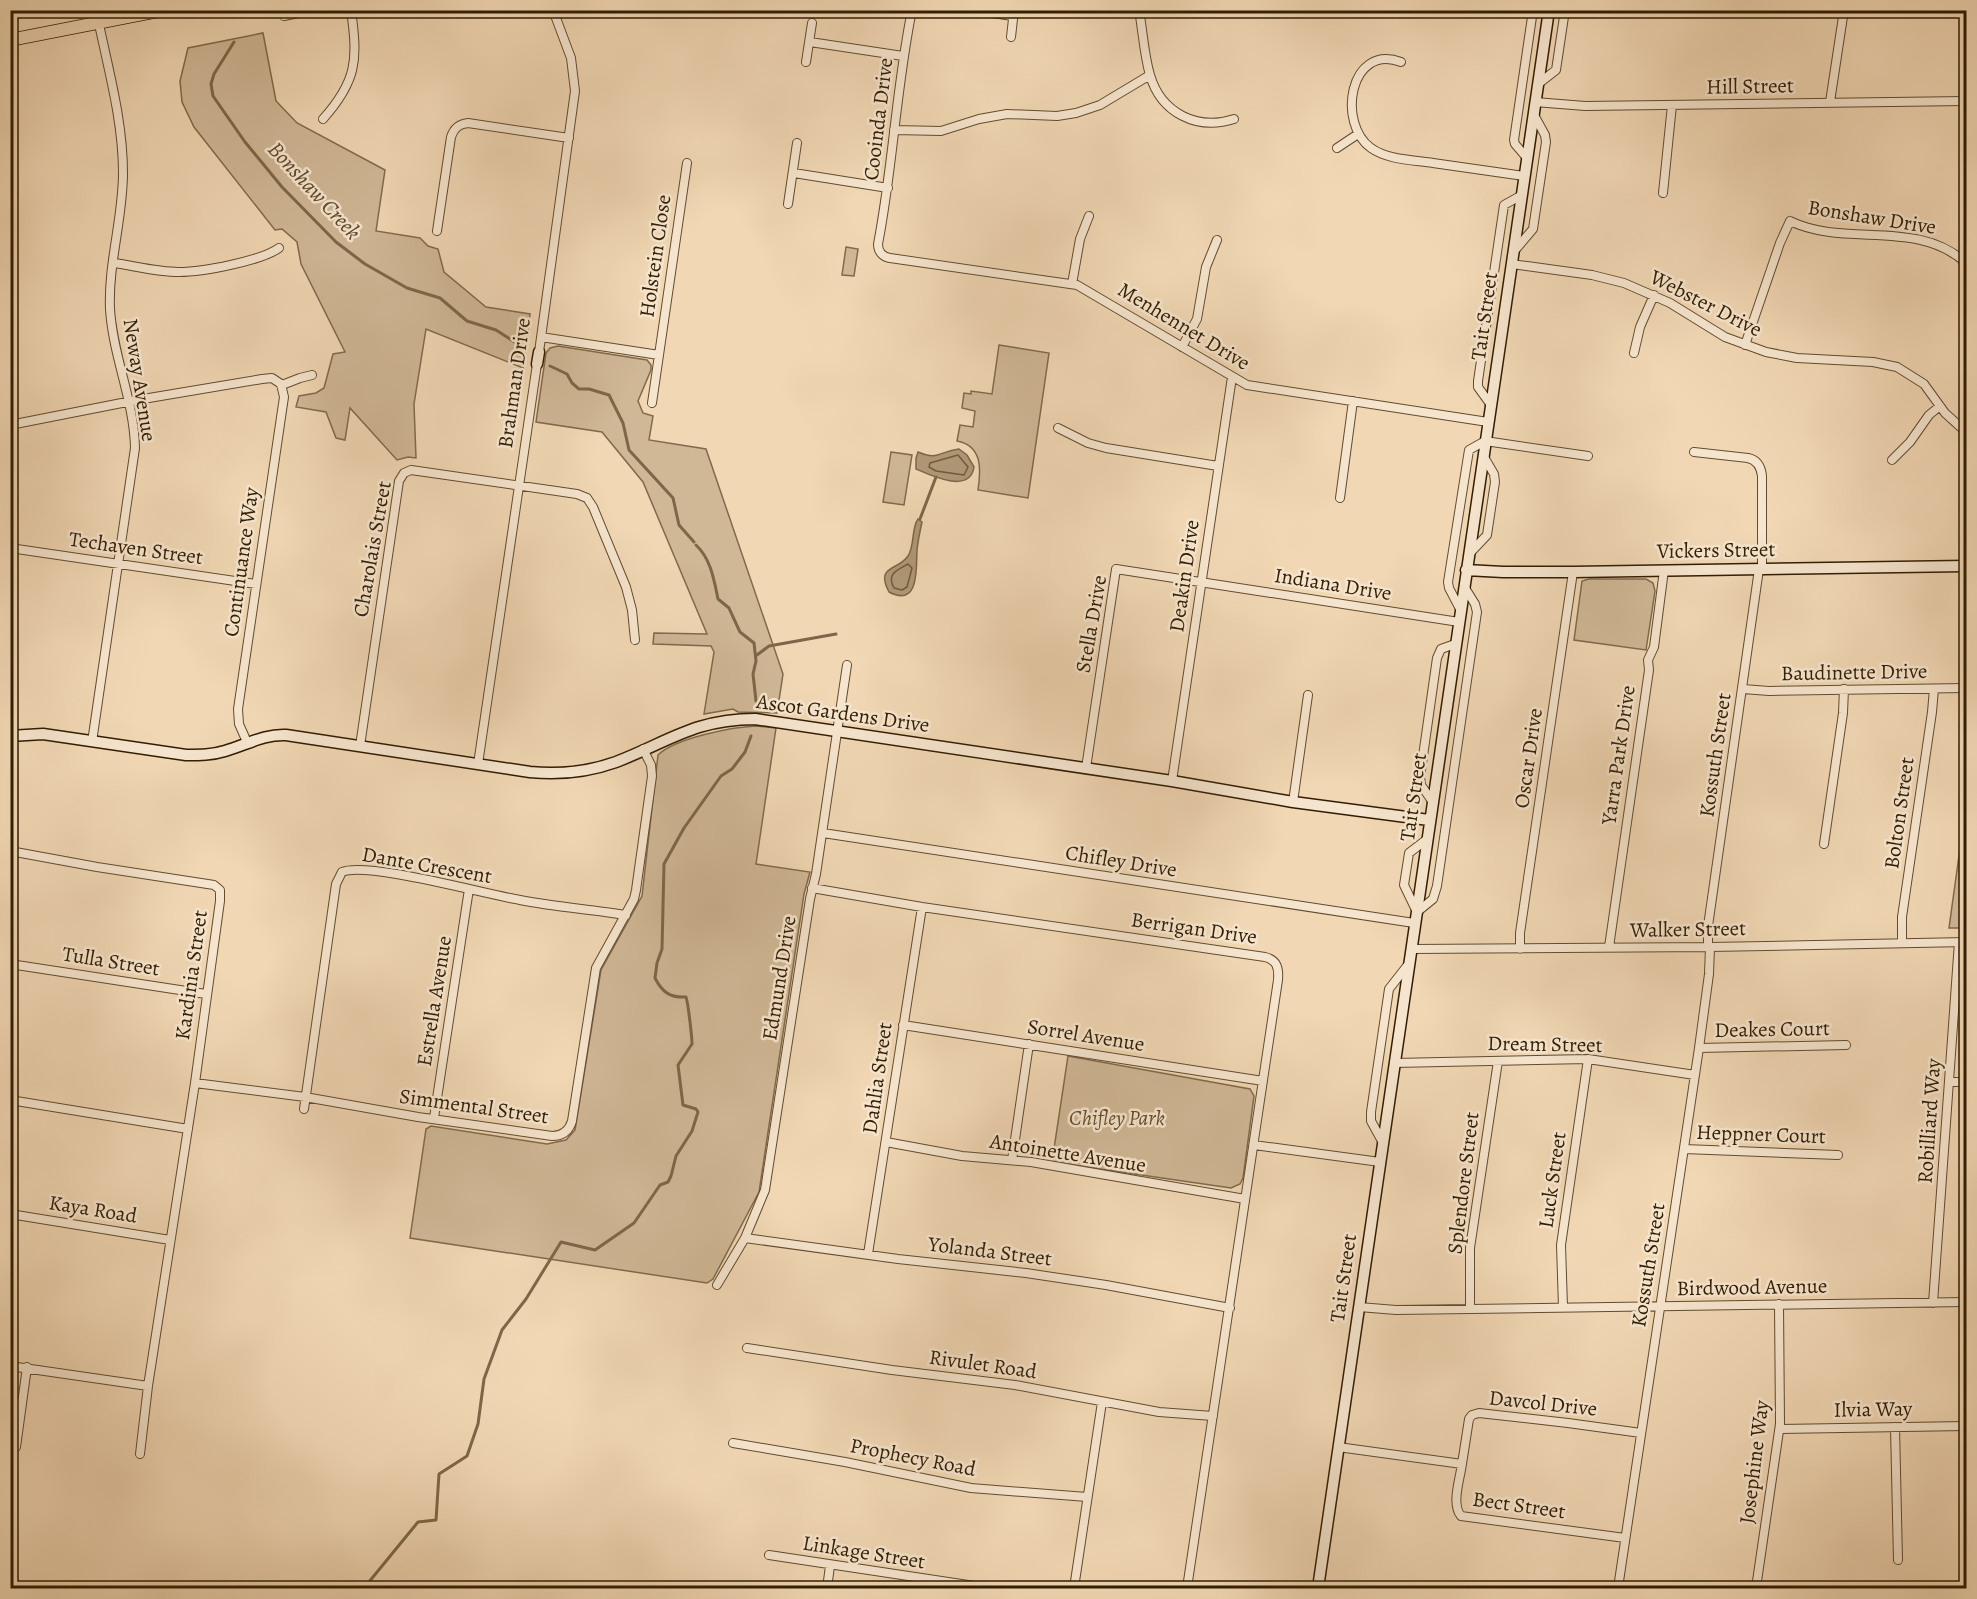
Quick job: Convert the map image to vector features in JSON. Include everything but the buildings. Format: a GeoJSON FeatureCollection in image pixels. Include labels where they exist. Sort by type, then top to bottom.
{"type":"FeatureCollection","features":[{"type":"Feature","properties":{"kind":"main road"},"geometry":{"type":"LineString","coordinates":[[10,40],[163,10]]}},
{"type":"Feature","properties":{"kind":"street"},"geometry":{"type":"LineString","coordinates":[[283,10],[284,16],[314,10]]}},
{"type":"Feature","properties":{"kind":"street"},"geometry":{"type":"LineString","coordinates":[[323,119],[343,94],[353,69],[356,47],[351,10]]}},
{"type":"Feature","properties":{"kind":"street","name":"Brahman Drive"},"geometry":{"type":"LineString","coordinates":[[478,764],[575,91],[573,68],[553,10]]}},
{"type":"Feature","properties":{"kind":"street","name":"Cooinda Drive"},"geometry":{"type":"LineString","coordinates":[[885,254],[878,244],[888,188],[903,56],[912,10]]}},
{"type":"Feature","properties":{"kind":"street"},"geometry":{"type":"LineString","coordinates":[[971,10],[1014,14],[1011,37]]}},
{"type":"Feature","properties":{"kind":"street"},"geometry":{"type":"LineString","coordinates":[[1139,10],[1150,75],[1163,99],[1183,117],[1195,122],[1208,123],[1234,119]]}},
{"type":"Feature","properties":{"kind":"street"},"geometry":{"type":"LineString","coordinates":[[1527,158],[1515,145],[1514,140],[1533,10]]}},
{"type":"Feature","properties":{"kind":"street","name":"Tait Street"},"geometry":{"type":"LineString","coordinates":[[1317,1588],[1549,10]]}},
{"type":"Feature","properties":{"kind":"street"},"geometry":{"type":"LineString","coordinates":[[1538,84],[1556,70],[1565,10]]}},
{"type":"Feature","properties":{"kind":"street"},"geometry":{"type":"LineString","coordinates":[[1830,102],[1844,10]]}},
{"type":"Feature","properties":{"kind":"street"},"geometry":{"type":"LineString","coordinates":[[806,62],[812,23]]}},
{"type":"Feature","properties":{"kind":"street","name":"Neway Avenue"},"geometry":{"type":"LineString","coordinates":[[92,742],[134,458],[134,432],[129,401],[112,334],[110,300],[123,186],[123,156],[120,125],[99,24]]}},
{"type":"Feature","properties":{"kind":"street"},"geometry":{"type":"LineString","coordinates":[[810,42],[903,56]]}},
{"type":"Feature","properties":{"kind":"street"},"geometry":{"type":"LineString","coordinates":[[1401,62],[1389,59],[1377,60],[1366,66],[1359,74],[1354,90],[1353,124],[1358,134],[1373,149],[1388,156],[1524,176]]}},
{"type":"Feature","properties":{"kind":"street"},"geometry":{"type":"LineString","coordinates":[[894,130],[940,131],[979,119],[1007,114],[1057,116],[1076,113],[1101,105],[1150,75]]}},
{"type":"Feature","properties":{"kind":"street","name":"Hill Street"},"geometry":{"type":"LineString","coordinates":[[1535,102],[1585,106],[1966,100]]}},
{"type":"Feature","properties":{"kind":"street"},"geometry":{"type":"LineString","coordinates":[[1664,194],[1672,105]]}},
{"type":"Feature","properties":{"kind":"street"},"geometry":{"type":"LineString","coordinates":[[1512,258],[1522,240],[1533,229],[1546,136],[1533,114]]}},
{"type":"Feature","properties":{"kind":"street"},"geometry":{"type":"LineString","coordinates":[[437,231],[451,137],[458,126],[468,123],[569,138]]}},
{"type":"Feature","properties":{"kind":"street"},"geometry":{"type":"LineString","coordinates":[[1337,148],[1358,134]]}},
{"type":"Feature","properties":{"kind":"street"},"geometry":{"type":"LineString","coordinates":[[788,204],[797,143]]}},
{"type":"Feature","properties":{"kind":"street","name":"Holstein Close"},"geometry":{"type":"LineString","coordinates":[[652,403],[687,163]]}},
{"type":"Feature","properties":{"kind":"street"},"geometry":{"type":"LineString","coordinates":[[794,173],[888,188]]}},
{"type":"Feature","properties":{"kind":"street"},"geometry":{"type":"LineString","coordinates":[[1491,405],[1478,387],[1478,381],[1504,207],[1522,195]]}},
{"type":"Feature","properties":{"kind":"street"},"geometry":{"type":"LineString","coordinates":[[1072,284],[1080,239],[1089,216]]}},
{"type":"Feature","properties":{"kind":"street","name":"Bonshaw Drive"},"geometry":{"type":"LineString","coordinates":[[1745,345],[1780,243],[1790,221],[1812,229],[1924,240],[1947,248],[1966,263]]}},
{"type":"Feature","properties":{"kind":"street"},"geometry":{"type":"LineString","coordinates":[[1182,347],[1198,316],[1205,272],[1217,240]]}},
{"type":"Feature","properties":{"kind":"street"},"geometry":{"type":"LineString","coordinates":[[114,263],[180,272],[251,260],[279,248]]}},
{"type":"Feature","properties":{"kind":"street","name":"Menhennet Drive"},"geometry":{"type":"LineString","coordinates":[[885,254],[901,259],[1084,287],[1250,386],[1488,422]]}},
{"type":"Feature","properties":{"kind":"street","name":"Webster Drive"},"geometry":{"type":"LineString","coordinates":[[1512,258],[1624,283],[1654,295],[1720,334],[1745,345],[1789,357],[1893,365],[1919,380],[1953,421],[1966,432]]}},
{"type":"Feature","properties":{"kind":"street"},"geometry":{"type":"LineString","coordinates":[[1634,353],[1640,327],[1654,295]]}},
{"type":"Feature","properties":{"kind":"street"},"geometry":{"type":"LineString","coordinates":[[541,337],[659,355]]}},
{"type":"Feature","properties":{"kind":"street"},"geometry":{"type":"LineString","coordinates":[[10,425],[129,401],[267,378],[276,380],[282,385],[312,375]]}},
{"type":"Feature","properties":{"kind":"street","name":"Deakin Drive"},"geometry":{"type":"LineString","coordinates":[[1172,781],[1232,377]]}},
{"type":"Feature","properties":{"kind":"street","name":"Continuance Way"},"geometry":{"type":"LineString","coordinates":[[247,742],[239,724],[238,709],[285,395],[282,385]]}},
{"type":"Feature","properties":{"kind":"street"},"geometry":{"type":"LineString","coordinates":[[1340,498],[1353,402]]}},
{"type":"Feature","properties":{"kind":"street"},"geometry":{"type":"LineString","coordinates":[[1892,460],[1910,442],[1929,415],[1940,406]]}},
{"type":"Feature","properties":{"kind":"street"},"geometry":{"type":"LineString","coordinates":[[1058,428],[1088,443],[1106,448],[1218,466]]}},
{"type":"Feature","properties":{"kind":"street"},"geometry":{"type":"LineString","coordinates":[[1460,616],[1449,587],[1467,453],[1472,447],[1485,441],[1588,456]]}},
{"type":"Feature","properties":{"kind":"street","name":"Kossuth Street"},"geometry":{"type":"LineString","coordinates":[[1618,1588],[1699,1048],[1709,974],[1708,926],[1761,569],[1762,476],[1760,466],[1756,461],[1748,458],[1694,452]]}},
{"type":"Feature","properties":{"kind":"street"},"geometry":{"type":"LineString","coordinates":[[1468,557],[1475,546],[1487,535],[1495,482],[1495,475],[1483,456]]}},
{"type":"Feature","properties":{"kind":"street","name":"Charolais Street"},"geometry":{"type":"LineString","coordinates":[[360,746],[401,477],[406,472],[415,469],[519,485]]}},
{"type":"Feature","properties":{"kind":"street"},"geometry":{"type":"LineString","coordinates":[[519,485],[577,494],[589,500],[626,587],[632,610],[635,639]]}},
{"type":"Feature","properties":{"kind":"street","name":"Techaven Street"},"geometry":{"type":"LineString","coordinates":[[10,548],[256,584]]}},
{"type":"Feature","properties":{"kind":"street","name":"Vickers Street"},"geometry":{"type":"LineString","coordinates":[[1466,570],[1573,572],[1966,566]]}},
{"type":"Feature","properties":{"kind":"street","name":"Stella Drive"},"geometry":{"type":"LineString","coordinates":[[1086,768],[1116,569],[1202,582]]}},
{"type":"Feature","properties":{"kind":"street","name":"Yarra Park Drive"},"geometry":{"type":"LineString","coordinates":[[1609,947],[1649,670],[1648,660],[1654,647],[1664,570]]}},
{"type":"Feature","properties":{"kind":"street","name":"Oscar Drive"},"geometry":{"type":"LineString","coordinates":[[1520,949],[1523,914],[1573,572]]}},
{"type":"Feature","properties":{"kind":"street","name":"Indiana Drive"},"geometry":{"type":"LineString","coordinates":[[1202,582],[1460,616]]}},
{"type":"Feature","properties":{"kind":"street"},"geometry":{"type":"LineString","coordinates":[[1426,840],[1409,853],[1404,881],[1405,890],[1415,915],[1433,899],[1439,874],[1477,612],[1464,586]]}},
{"type":"Feature","properties":{"kind":"street"},"geometry":{"type":"LineString","coordinates":[[1432,801],[1421,785],[1420,777],[1435,670],[1440,650],[1455,644]]}},
{"type":"Feature","properties":{"kind":"street","name":"Edmund Drive"},"geometry":{"type":"LineString","coordinates":[[717,1285],[745,1238],[765,1191],[812,888],[823,833],[847,665]]}},
{"type":"Feature","properties":{"kind":"street","name":"Bolton Street"},"geometry":{"type":"LineString","coordinates":[[1902,943],[1902,917],[1933,710],[1934,688]]}},
{"type":"Feature","properties":{"kind":"street","name":"Baudinette Drive"},"geometry":{"type":"LineString","coordinates":[[1743,689],[1966,688]]}},
{"type":"Feature","properties":{"kind":"street"},"geometry":{"type":"LineString","coordinates":[[1824,844],[1844,689]]}},
{"type":"Feature","properties":{"kind":"street"},"geometry":{"type":"LineString","coordinates":[[1293,802],[1308,695]]}},
{"type":"Feature","properties":{"kind":"street","name":"Ascot Gardens Drive"},"geometry":{"type":"LineString","coordinates":[[10,736],[43,734],[201,755],[223,752],[263,737],[282,735],[541,773],[566,772],[609,764],[693,728],[734,719],[763,719],[1172,781],[1293,802],[1429,820]]}},
{"type":"Feature","properties":{"kind":"street","name":"Simmental Street"},"geometry":{"type":"LineString","coordinates":[[195,1083],[306,1097],[417,1121],[434,1118],[554,1136],[567,1131],[572,1121],[596,968],[626,915],[636,890],[652,776],[651,765],[643,749]]}},
{"type":"Feature","properties":{"kind":"street","name":"Chifley Drive"},"geometry":{"type":"LineString","coordinates":[[823,833],[1415,915]]}},
{"type":"Feature","properties":{"kind":"street","name":"Kardinia Street"},"geometry":{"type":"LineString","coordinates":[[10,851],[214,885],[220,890],[195,1083],[148,1386],[140,1454]]}},
{"type":"Feature","properties":{"kind":"street","name":"Dante Crescent"},"geometry":{"type":"LineString","coordinates":[[306,1097],[336,884],[340,874],[357,869],[429,880],[557,906],[626,915]]}},
{"type":"Feature","properties":{"kind":"street","name":"Berrigan Drive"},"geometry":{"type":"LineString","coordinates":[[812,888],[922,907],[1271,959],[1277,966],[1278,974],[1254,1145],[1187,1588]]}},
{"type":"Feature","properties":{"kind":"street","name":"Estrella Avenue"},"geometry":{"type":"LineString","coordinates":[[434,1118],[469,889]]}},
{"type":"Feature","properties":{"kind":"street","name":"Dahlia Street"},"geometry":{"type":"LineString","coordinates":[[868,1254],[922,907]]}},
{"type":"Feature","properties":{"kind":"street","name":"Walker Street"},"geometry":{"type":"LineString","coordinates":[[1411,949],[1963,942]]}},
{"type":"Feature","properties":{"kind":"street","name":"Robilliard Way"},"geometry":{"type":"LineString","coordinates":[[1933,1303],[1963,942]]}},
{"type":"Feature","properties":{"kind":"street","name":"Tulla Street"},"geometry":{"type":"LineString","coordinates":[[10,964],[206,994]]}},
{"type":"Feature","properties":{"kind":"street"},"geometry":{"type":"LineString","coordinates":[[1383,1143],[1371,1121],[1371,1112],[1389,990],[1408,965]]}},
{"type":"Feature","properties":{"kind":"street","name":"Sorrel Avenue"},"geometry":{"type":"LineString","coordinates":[[903,1025],[1263,1081]]}},
{"type":"Feature","properties":{"kind":"street"},"geometry":{"type":"LineString","coordinates":[[1012,1160],[1029,1044]]}},
{"type":"Feature","properties":{"kind":"street","name":"Deakes Court"},"geometry":{"type":"LineString","coordinates":[[1699,1048],[1846,1045]]}},
{"type":"Feature","properties":{"kind":"street","name":"Dream Street"},"geometry":{"type":"LineString","coordinates":[[1394,1063],[1588,1059],[1695,1075]]}},
{"type":"Feature","properties":{"kind":"street","name":"Luck Street"},"geometry":{"type":"LineString","coordinates":[[1563,1307],[1561,1245],[1588,1059]]}},
{"type":"Feature","properties":{"kind":"street","name":"Splendore Street"},"geometry":{"type":"LineString","coordinates":[[1470,1309],[1470,1248],[1498,1061]]}},
{"type":"Feature","properties":{"kind":"street"},"geometry":{"type":"LineString","coordinates":[[1950,1082],[1966,1082]]}},
{"type":"Feature","properties":{"kind":"street"},"geometry":{"type":"LineString","coordinates":[[304,1109],[306,1097]]}},
{"type":"Feature","properties":{"kind":"street"},"geometry":{"type":"LineString","coordinates":[[10,1100],[188,1129]]}},
{"type":"Feature","properties":{"kind":"street","name":"Antoinette Avenue"},"geometry":{"type":"LineString","coordinates":[[885,1142],[962,1156],[1012,1160],[1245,1199]]}},
{"type":"Feature","properties":{"kind":"street"},"geometry":{"type":"LineString","coordinates":[[1254,1145],[1380,1162]]}},
{"type":"Feature","properties":{"kind":"street","name":"Heppner Court"},"geometry":{"type":"LineString","coordinates":[[1684,1149],[1838,1155]]}},
{"type":"Feature","properties":{"kind":"street","name":"Kaya Road"},"geometry":{"type":"LineString","coordinates":[[10,1214],[170,1240]]}},
{"type":"Feature","properties":{"kind":"street","name":"Yolanda Street"},"geometry":{"type":"LineString","coordinates":[[745,1238],[1037,1275],[1230,1308]]}},
{"type":"Feature","properties":{"kind":"street","name":"Birdwood Avenue"},"geometry":{"type":"LineString","coordinates":[[1359,1307],[1396,1310],[1966,1302]]}},
{"type":"Feature","properties":{"kind":"street","name":"Josephine Way"},"geometry":{"type":"LineString","coordinates":[[1756,1588],[1780,1429],[1779,1304]]}},
{"type":"Feature","properties":{"kind":"street","name":"Rivulet Road"},"geometry":{"type":"LineString","coordinates":[[747,1348],[892,1370],[1015,1385],[1159,1412],[1213,1416]]}},
{"type":"Feature","properties":{"kind":"street"},"geometry":{"type":"LineString","coordinates":[[10,1366],[148,1386]]}},
{"type":"Feature","properties":{"kind":"street"},"geometry":{"type":"LineString","coordinates":[[16,1447],[27,1367]]}},
{"type":"Feature","properties":{"kind":"street"},"geometry":{"type":"LineString","coordinates":[[1074,1588],[1102,1402]]}},
{"type":"Feature","properties":{"kind":"street","name":"Davcol Drive"},"geometry":{"type":"LineString","coordinates":[[1462,1464],[1468,1422],[1476,1413],[1641,1433]]}},
{"type":"Feature","properties":{"kind":"street","name":"Ilvia Way"},"geometry":{"type":"LineString","coordinates":[[1780,1429],[1966,1426]]}},
{"type":"Feature","properties":{"kind":"street"},"geometry":{"type":"LineString","coordinates":[[1895,1427],[1898,1560]]}},
{"type":"Feature","properties":{"kind":"street","name":"Prophecy Road"},"geometry":{"type":"LineString","coordinates":[[733,1443],[845,1462],[971,1488],[1087,1497]]}},
{"type":"Feature","properties":{"kind":"street"},"geometry":{"type":"LineString","coordinates":[[1338,1447],[1462,1464]]}},
{"type":"Feature","properties":{"kind":"street","name":"Bect Street"},"geometry":{"type":"LineString","coordinates":[[1462,1464],[1456,1504],[1457,1512],[1461,1516],[1625,1538]]}},
{"type":"Feature","properties":{"kind":"street","name":"Linkage Street"},"geometry":{"type":"LineString","coordinates":[[769,1555],[988,1588]]}},
{"type":"Feature","properties":{"kind":"street"},"geometry":{"type":"LineString","coordinates":[[827,1588],[830,1566]]}},
{"type":"Feature","properties":{"kind":"green space"},"geometry":{"type":"Polygon","coordinates":[[[263,33],[276,101],[297,123],[385,170],[376,231],[420,238],[428,246],[438,249],[444,272],[486,307],[530,314],[523,368],[426,329],[414,404],[416,458],[408,457],[397,460],[350,408],[345,440],[336,438],[326,412],[296,407],[299,396],[316,393],[324,388],[333,354],[345,352],[301,264],[297,242],[282,229],[275,230],[194,127],[182,102],[180,81],[188,48],[263,33]]]}},
{"type":"Feature","properties":{"kind":"green space"},"geometry":{"type":"Polygon","coordinates":[[[846,247],[858,249],[854,276],[842,275],[846,247]]]}},
{"type":"Feature","properties":{"kind":"green space"},"geometry":{"type":"Polygon","coordinates":[[[999,345],[1049,353],[1028,498],[978,490],[980,467],[976,453],[972,448],[957,441],[960,425],[973,427],[975,411],[962,408],[964,393],[971,394],[971,391],[992,394],[999,345]]]}},
{"type":"Feature","properties":{"kind":"green space"},"geometry":{"type":"Polygon","coordinates":[[[558,346],[647,360],[651,365],[651,370],[638,401],[643,413],[653,416],[649,440],[706,449],[783,674],[777,713],[738,712],[733,709],[704,714],[714,652],[711,646],[653,644],[654,633],[707,634],[643,482],[602,432],[536,422],[546,353],[550,348],[558,346]]]}},
{"type":"Feature","properties":{"kind":"green space"},"geometry":{"type":"Polygon","coordinates":[[[891,452],[912,455],[904,505],[883,502],[891,452]]]}},
{"type":"Feature","properties":{"kind":"green space"},"geometry":{"type":"Polygon","coordinates":[[[1646,579],[1653,583],[1655,591],[1646,650],[1574,640],[1582,581],[1646,579]]]}},
{"type":"Feature","properties":{"kind":"green space"},"geometry":{"type":"Polygon","coordinates":[[[756,726],[776,728],[756,864],[810,872],[804,894],[759,1192],[713,1279],[707,1283],[410,1238],[426,1129],[431,1126],[547,1144],[566,1140],[575,1130],[601,970],[642,896],[658,755],[677,743],[690,739],[719,731],[756,726]]]}},
{"type":"Feature","properties":{"kind":"green space"},"geometry":{"type":"Polygon","coordinates":[[[1966,805],[1966,928],[1949,928],[1966,805]]]}},
{"type":"Feature","properties":{"kind":"green space","name":"Chifley Park"},"geometry":{"type":"Polygon","coordinates":[[[1068,1056],[1250,1089],[1254,1096],[1243,1178],[1240,1184],[1231,1188],[1052,1162],[1068,1056]]]}},
{"type":"Feature","properties":{"kind":"water"},"geometry":{"type":"Polygon","coordinates":[[[959,449],[967,455],[974,467],[966,480],[940,479],[916,469],[918,452],[935,456],[959,449]]]}},
{"type":"Feature","properties":{"kind":"water"},"geometry":{"type":"Polygon","coordinates":[[[918,519],[922,522],[914,583],[906,595],[889,592],[885,583],[886,573],[908,556],[918,519]]]}},
{"type":"Feature","properties":{"kind":"waterway","name":"Bonshaw Creek"},"geometry":{"type":"LineString","coordinates":[[234,42],[214,74],[211,84],[213,96],[245,142],[282,187],[336,242],[365,264],[407,288],[440,298],[467,321],[496,330],[524,348]]}},
{"type":"Feature","properties":{"kind":"waterway","name":"Bonshaw Creek"},"geometry":{"type":"LineString","coordinates":[[550,366],[567,374],[579,389],[589,389],[609,395],[623,423],[629,450],[673,498],[679,525],[694,542]]}},
{"type":"Feature","properties":{"kind":"waterway"},"geometry":{"type":"LineString","coordinates":[[920,519],[936,477]]}},
{"type":"Feature","properties":{"kind":"waterway","name":"Bonshaw Creek"},"geometry":{"type":"LineString","coordinates":[[696,545],[708,563],[718,599],[729,608],[740,632],[754,643],[756,661],[753,674],[756,701]]}},
{"type":"Feature","properties":{"kind":"waterway"},"geometry":{"type":"LineString","coordinates":[[757,655],[769,646],[836,634]]}},
{"type":"Feature","properties":{"kind":"waterway","name":"Bonshaw Creek"},"geometry":{"type":"LineString","coordinates":[[364,1588],[418,1522],[436,1520],[439,1474],[467,1456],[478,1424],[484,1379],[502,1330],[526,1299],[561,1242],[595,1250],[634,1223],[660,1185],[668,1182],[676,1156],[692,1131],[698,1112],[696,1109],[683,1105],[678,1065],[692,1044],[687,1000],[686,997],[667,993],[655,978],[662,949],[664,864],[684,828],[721,776],[732,769],[745,752],[751,736]]}}]}
